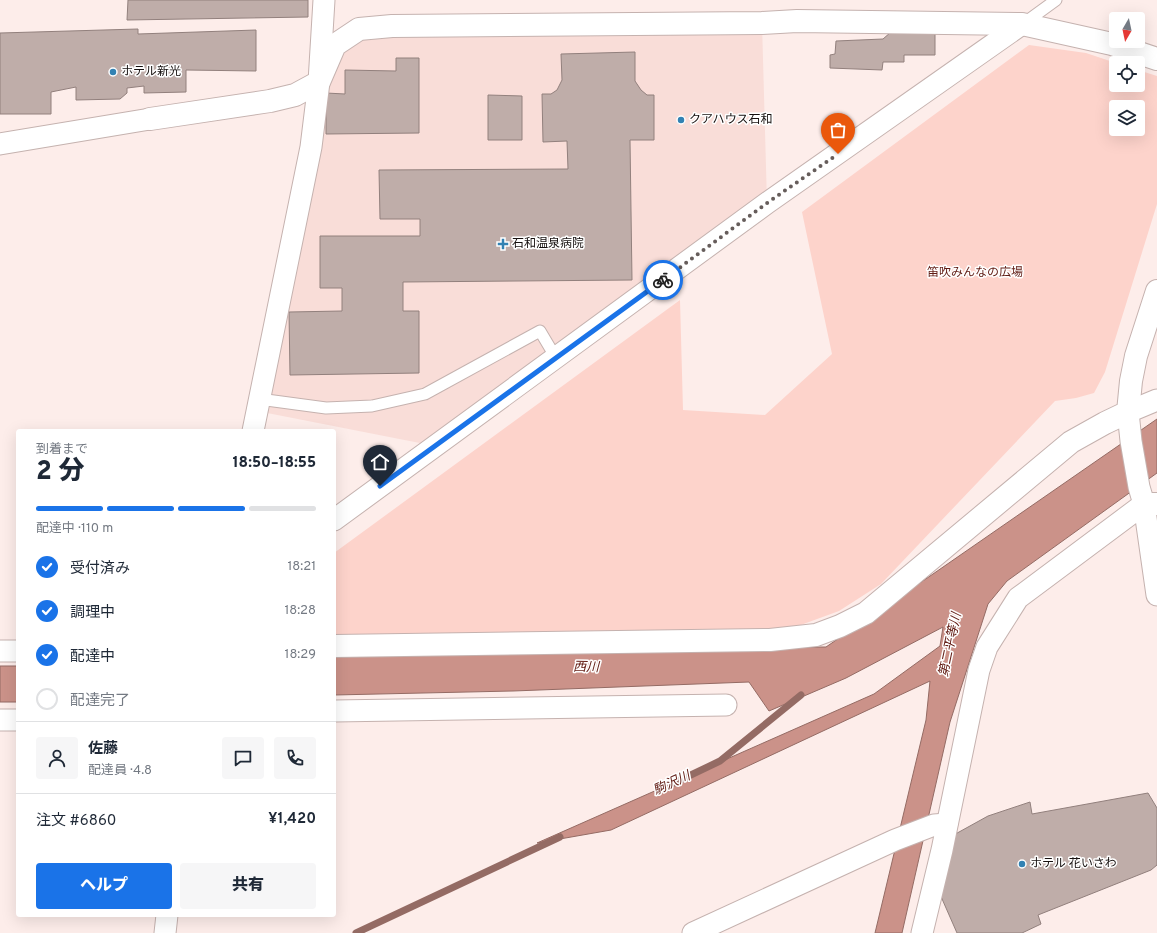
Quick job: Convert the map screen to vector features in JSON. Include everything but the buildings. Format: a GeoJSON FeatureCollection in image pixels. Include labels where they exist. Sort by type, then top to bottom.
{"type":"FeatureCollection","features":[{"type":"Feature","properties":{"kind":"street"},"geometry":{"type":"LineString","coordinates":[[253,429],[311,147],[319,82],[324,0]]}},
{"type":"Feature","properties":{"kind":"street"},"geometry":{"type":"LineString","coordinates":[[0,144],[270,101],[295,95],[319,82],[335,45],[359,29],[385,27],[762,23],[797,21],[1022,24],[1112,44],[1157,58]]}},
{"type":"Feature","properties":{"kind":"street"},"geometry":{"type":"LineString","coordinates":[[336,519],[767,203],[1022,24]]}},
{"type":"Feature","properties":{"kind":"street"},"geometry":{"type":"LineString","coordinates":[[1157,291],[1136,356],[1131,381],[1128,412],[1131,441],[1147,498],[1157,595]]}},
{"type":"Feature","properties":{"kind":"street"},"geometry":{"type":"LineString","coordinates":[[336,646],[770,640],[816,635],[866,614],[1071,442],[1105,423],[1157,400]]}},
{"type":"Feature","properties":{"kind":"street"},"geometry":{"type":"LineString","coordinates":[[922,933],[941,824],[979,670],[987,648],[1018,598],[1147,498]]}},
{"type":"Feature","properties":{"kind":"street"},"geometry":{"type":"LineString","coordinates":[[0,651],[16,651]]}},
{"type":"Feature","properties":{"kind":"street"},"geometry":{"type":"LineString","coordinates":[[336,711],[726,705]]}},
{"type":"Feature","properties":{"kind":"street"},"geometry":{"type":"LineString","coordinates":[[0,720],[16,720]]}},
{"type":"Feature","properties":{"kind":"street"},"geometry":{"type":"LineString","coordinates":[[693,933],[894,840],[941,824]]}},
{"type":"Feature","properties":{"kind":"street"},"geometry":{"type":"LineString","coordinates":[[165,933],[167,917]]}},
{"type":"Feature","properties":{"kind":"lane"},"geometry":{"type":"LineString","coordinates":[[1022,24],[1056,0]]}},
{"type":"Feature","properties":{"kind":"lane"},"geometry":{"type":"LineString","coordinates":[[259,399],[326,408],[372,406],[425,394],[540,331],[556,358]]}},
{"type":"Feature","properties":{"kind":"shaded area"},"geometry":{"type":"Polygon","coordinates":[[[762,23],[767,203],[435,446],[257,411],[319,82],[359,29],[762,23]]]}},
{"type":"Feature","properties":{"kind":"green space","name":"笛吹みんなの広場"},"geometry":{"type":"Polygon","coordinates":[[[1029,45],[1086,53],[1109,61],[1109,92],[1145,92],[1145,72],[1157,76],[1157,204],[1105,372],[1094,393],[1076,398],[1055,401],[881,584],[839,611],[798,626],[764,630],[336,637],[336,552],[680,300],[683,410],[765,415],[832,354],[802,212],[1029,45]]]}},
{"type":"Feature","properties":{"kind":"water"},"geometry":{"type":"Polygon","coordinates":[[[1157,419],[1157,473],[1007,581],[988,604],[950,722],[902,933],[875,933],[926,720],[930,681],[611,830],[537,843],[874,694],[940,646],[943,627],[846,678],[769,711],[749,682],[513,691],[336,695],[336,656],[516,649],[826,647],[1157,419]]]}},
{"type":"Feature","properties":{"kind":"water"},"geometry":{"type":"Polygon","coordinates":[[[0,666],[16,666],[16,702],[0,702],[0,666]]]}},
{"type":"Feature","properties":{"kind":"waterway","name":"駒沢川"},"geometry":{"type":"LineString","coordinates":[[674,783],[720,761],[801,695]]}},
{"type":"Feature","properties":{"kind":"waterway","name":"駒沢川"},"geometry":{"type":"LineString","coordinates":[[356,933],[560,837]]}},
{"type":"Feature","properties":{"kind":"way so far"},"geometry":{"type":"LineString","coordinates":[[663,280],[767,203],[838,154]]}},
{"type":"Feature","properties":{"kind":"place","name":"ホテル新光"},"geometry":{"type":"Point","coordinates":[113,72]}},
{"type":"Feature","properties":{"kind":"place","name":"クアハウス石和"},"geometry":{"type":"Point","coordinates":[681,120]}},
{"type":"Feature","properties":{"kind":"place","name":"石和温泉病院"},"geometry":{"type":"Point","coordinates":[503,244]}},
{"type":"Feature","properties":{"kind":"place","name":"ホテル 花いさわ"},"geometry":{"type":"Point","coordinates":[1022,864]}},
{"type":"Feature","properties":{"kind":"route"},"geometry":{"type":"LineString","coordinates":[[380,486],[663,280]]}},
{"type":"Feature","properties":{"kind":"water label","name":"第二平等川"},"geometry":{"type":"Point","coordinates":[951,645]}},
{"type":"Feature","properties":{"kind":"water label","name":"西川"},"geometry":{"type":"Point","coordinates":[586,668]}}]}
